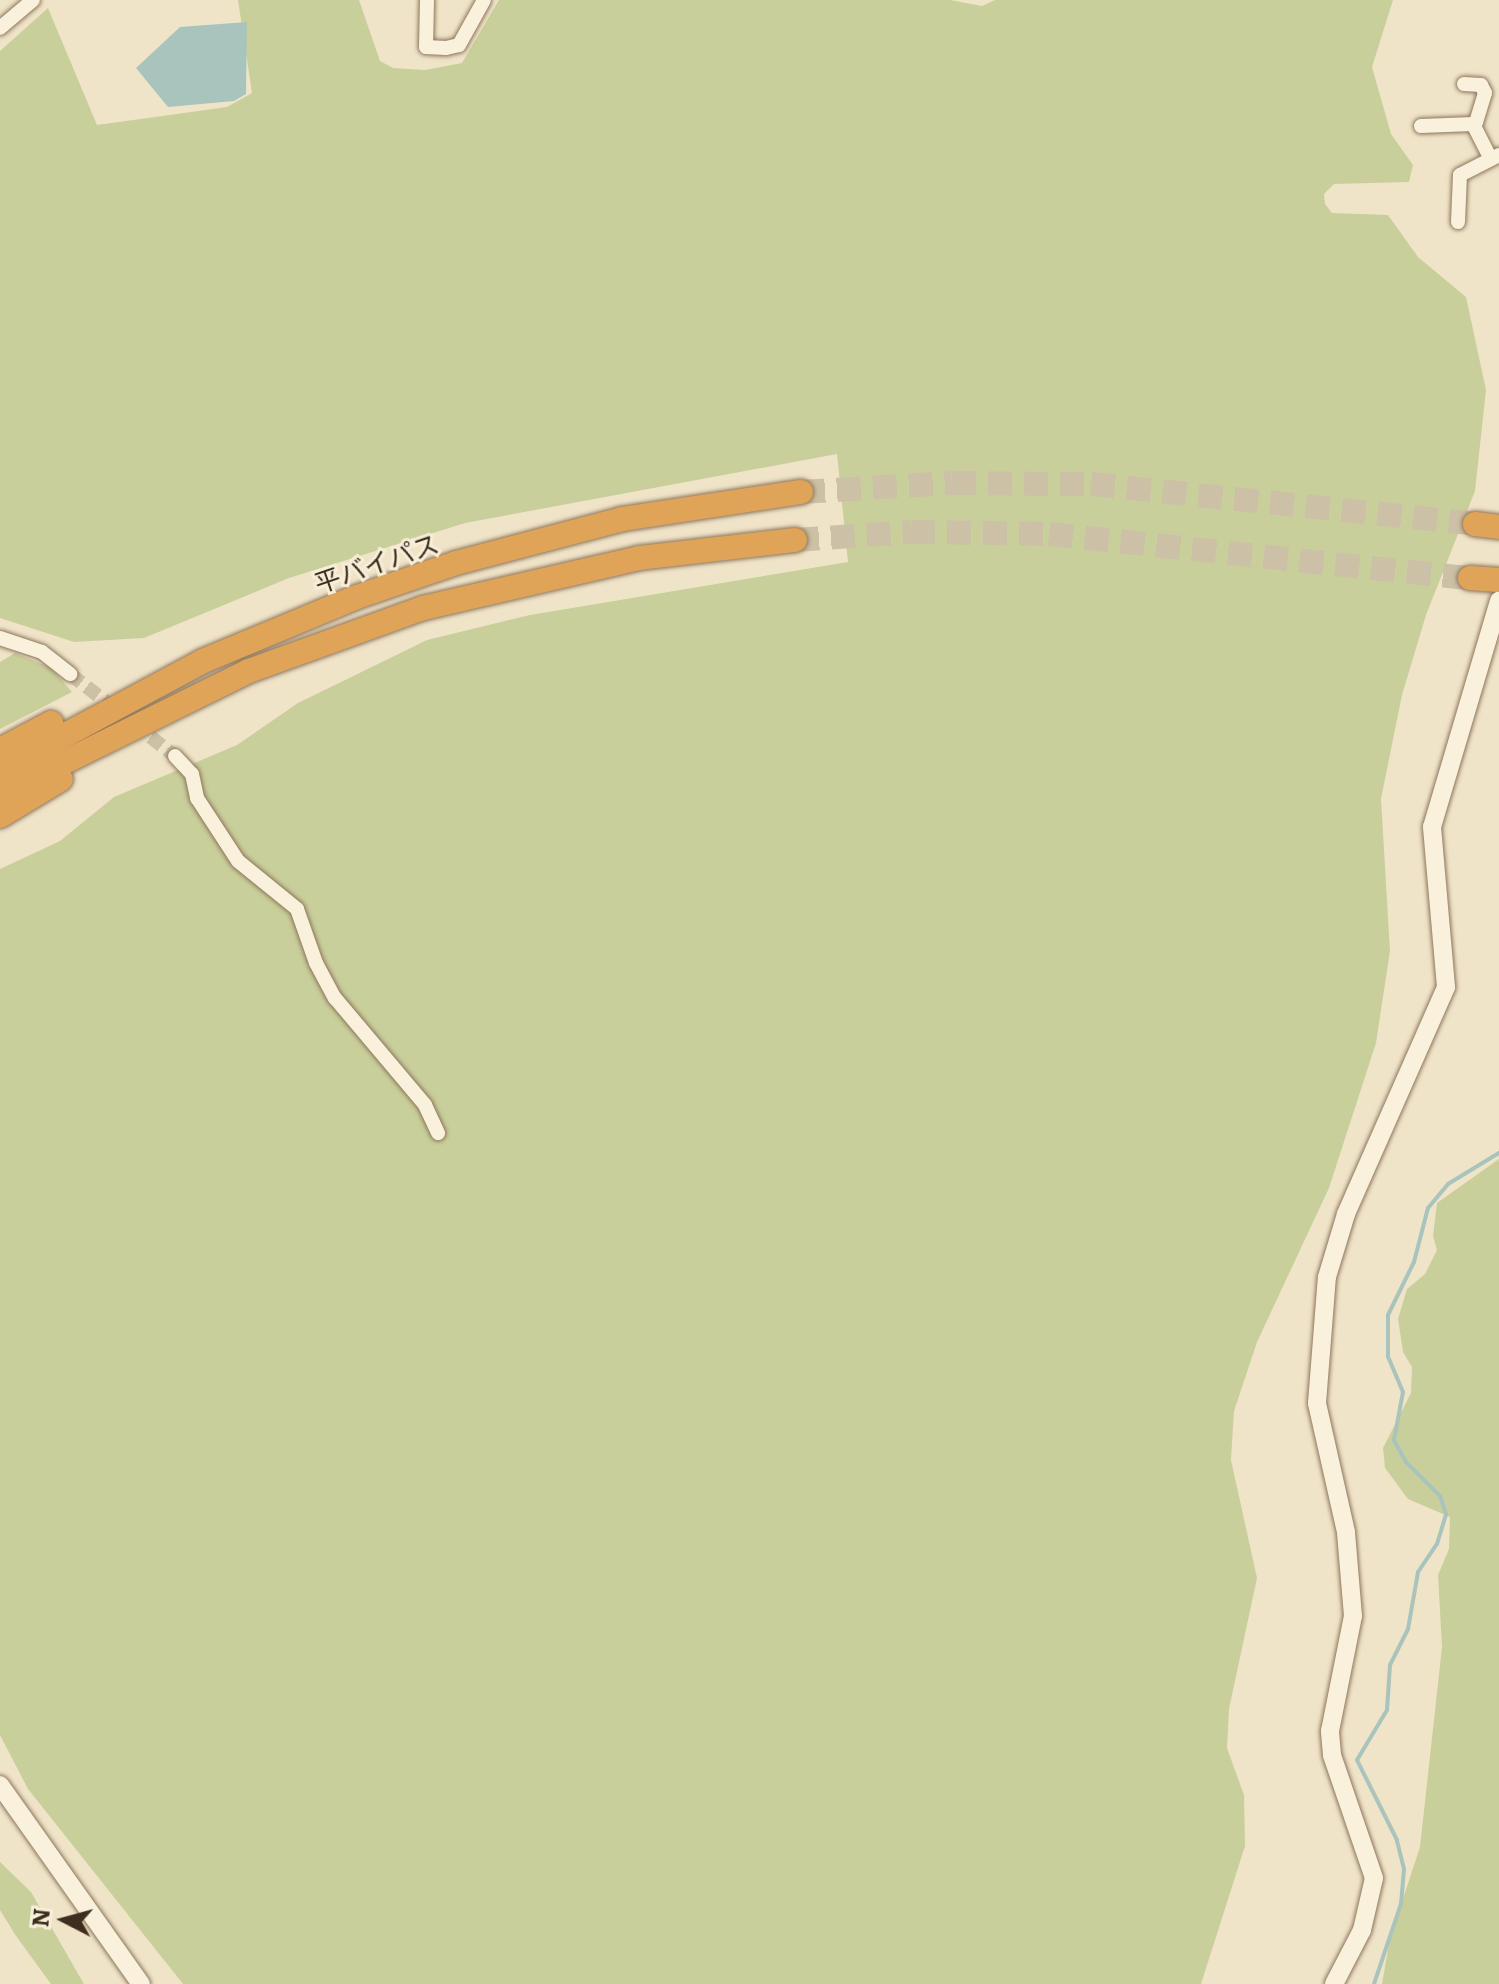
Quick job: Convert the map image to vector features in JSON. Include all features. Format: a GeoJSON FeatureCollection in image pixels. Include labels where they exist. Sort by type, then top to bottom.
{"type":"FeatureCollection","features":[{"type":"Feature","properties":{"kind":"highway","name":"平バイパス"},"geometry":{"type":"LineString","coordinates":[[0,770],[247,641],[456,563],[622,519],[801,492]]}},
{"type":"Feature","properties":{"kind":"highway"},"geometry":{"type":"LineString","coordinates":[[0,794],[157,712],[295,653],[423,608],[587,568],[687,550],[795,540]]}},
{"type":"Feature","properties":{"kind":"highway"},"geometry":{"type":"LineString","coordinates":[[0,750],[220,643],[368,588],[456,563]]}},
{"type":"Feature","properties":{"kind":"highway"},"geometry":{"type":"LineString","coordinates":[[0,816],[119,744],[295,653]]}},
{"type":"Feature","properties":{"kind":"street"},"geometry":{"type":"LineString","coordinates":[[0,28],[33,0]]}},
{"type":"Feature","properties":{"kind":"street"},"geometry":{"type":"LineString","coordinates":[[427,0],[426,47],[446,48],[459,45],[484,0]]}},
{"type":"Feature","properties":{"kind":"street"},"geometry":{"type":"LineString","coordinates":[[1458,222],[1460,175],[1494,156],[1475,126],[1485,93],[1481,85],[1464,84]]}},
{"type":"Feature","properties":{"kind":"street"},"geometry":{"type":"LineString","coordinates":[[1421,126],[1475,126]]}},
{"type":"Feature","properties":{"kind":"street"},"geometry":{"type":"LineString","coordinates":[[1334,1984],[1362,1930],[1374,1878],[1332,1755],[1330,1731],[1353,1616],[1346,1532],[1317,1403],[1327,1277],[1346,1214],[1446,987],[1448,964],[1433,880],[1432,827],[1499,601]]}},
{"type":"Feature","properties":{"kind":"street"},"geometry":{"type":"LineString","coordinates":[[0,638],[33,647],[70,674]]}},
{"type":"Feature","properties":{"kind":"street"},"geometry":{"type":"LineString","coordinates":[[175,756],[192,774],[197,798],[238,861],[297,909],[316,963],[335,998],[425,1105],[438,1133]]}},
{"type":"Feature","properties":{"kind":"street"},"geometry":{"type":"LineString","coordinates":[[0,1785],[141,1984]]}},
{"type":"Feature","properties":{"kind":"street"},"geometry":{"type":"LineString","coordinates":[[0,1806],[127,1984]]}},
{"type":"Feature","properties":{"kind":"green space"},"geometry":{"type":"Polygon","coordinates":[[[238,0],[359,0],[380,61],[393,68],[425,70],[462,63],[499,0],[950,0],[982,6],[995,0],[1393,0],[1372,67],[1391,134],[1413,165],[1409,182],[1334,184],[1324,194],[1325,204],[1332,213],[1388,215],[1418,257],[1466,297],[1486,390],[1475,491],[1426,615],[1402,695],[1381,799],[1390,951],[1376,1043],[1329,1188],[1257,1342],[1234,1411],[1231,1460],[1257,1578],[1229,1709],[1227,1748],[1244,1795],[1245,1846],[1201,1984],[183,1984],[28,1789],[0,1735],[0,869],[60,841],[114,797],[237,745],[298,703],[427,640],[530,615],[848,562],[837,454],[465,523],[289,578],[144,638],[74,642],[0,618],[0,51],[48,8],[97,125],[227,107],[252,93],[238,0]]]}},
{"type":"Feature","properties":{"kind":"green space"},"geometry":{"type":"Polygon","coordinates":[[[15,653],[51,668],[72,692],[0,729],[0,662],[15,653]]]}},
{"type":"Feature","properties":{"kind":"green space"},"geometry":{"type":"Polygon","coordinates":[[[1499,1159],[1499,1984],[1382,1984],[1390,1938],[1420,1847],[1442,1647],[1438,1575],[1449,1549],[1450,1517],[1408,1499],[1385,1468],[1383,1448],[1411,1393],[1412,1367],[1403,1352],[1398,1319],[1407,1289],[1425,1274],[1437,1250],[1433,1236],[1437,1203],[1499,1159]]]}},
{"type":"Feature","properties":{"kind":"green space"},"geometry":{"type":"Polygon","coordinates":[[[0,1862],[31,1892],[84,1984],[51,1984],[16,1936],[0,1910],[0,1862]]]}},
{"type":"Feature","properties":{"kind":"water"},"geometry":{"type":"Polygon","coordinates":[[[247,22],[246,94],[234,101],[168,107],[136,68],[180,27],[247,22]]]}},
{"type":"Feature","properties":{"kind":"waterway"},"geometry":{"type":"LineString","coordinates":[[1374,1984],[1401,1904],[1404,1869],[1397,1840],[1357,1760],[1387,1710],[1390,1665],[1408,1629],[1418,1572],[1437,1544],[1446,1514],[1440,1496],[1406,1462],[1394,1440],[1403,1392],[1388,1357],[1388,1315],[1414,1262],[1428,1208],[1448,1184],[1499,1153]]}},
{"type":"Feature","properties":{"kind":"tunnel"},"geometry":{"type":"LineString","coordinates":[[801,492],[952,483],[1091,484],[1475,524]]}},
{"type":"Feature","properties":{"kind":"tunnel"},"geometry":{"type":"LineString","coordinates":[[795,540],[911,532],[1049,534],[1470,578]]}},
{"type":"Feature","properties":{"kind":"tunnel"},"geometry":{"type":"LineString","coordinates":[[70,674],[118,711]]}},
{"type":"Feature","properties":{"kind":"tunnel"},"geometry":{"type":"LineString","coordinates":[[134,724],[175,756]]}}]}
